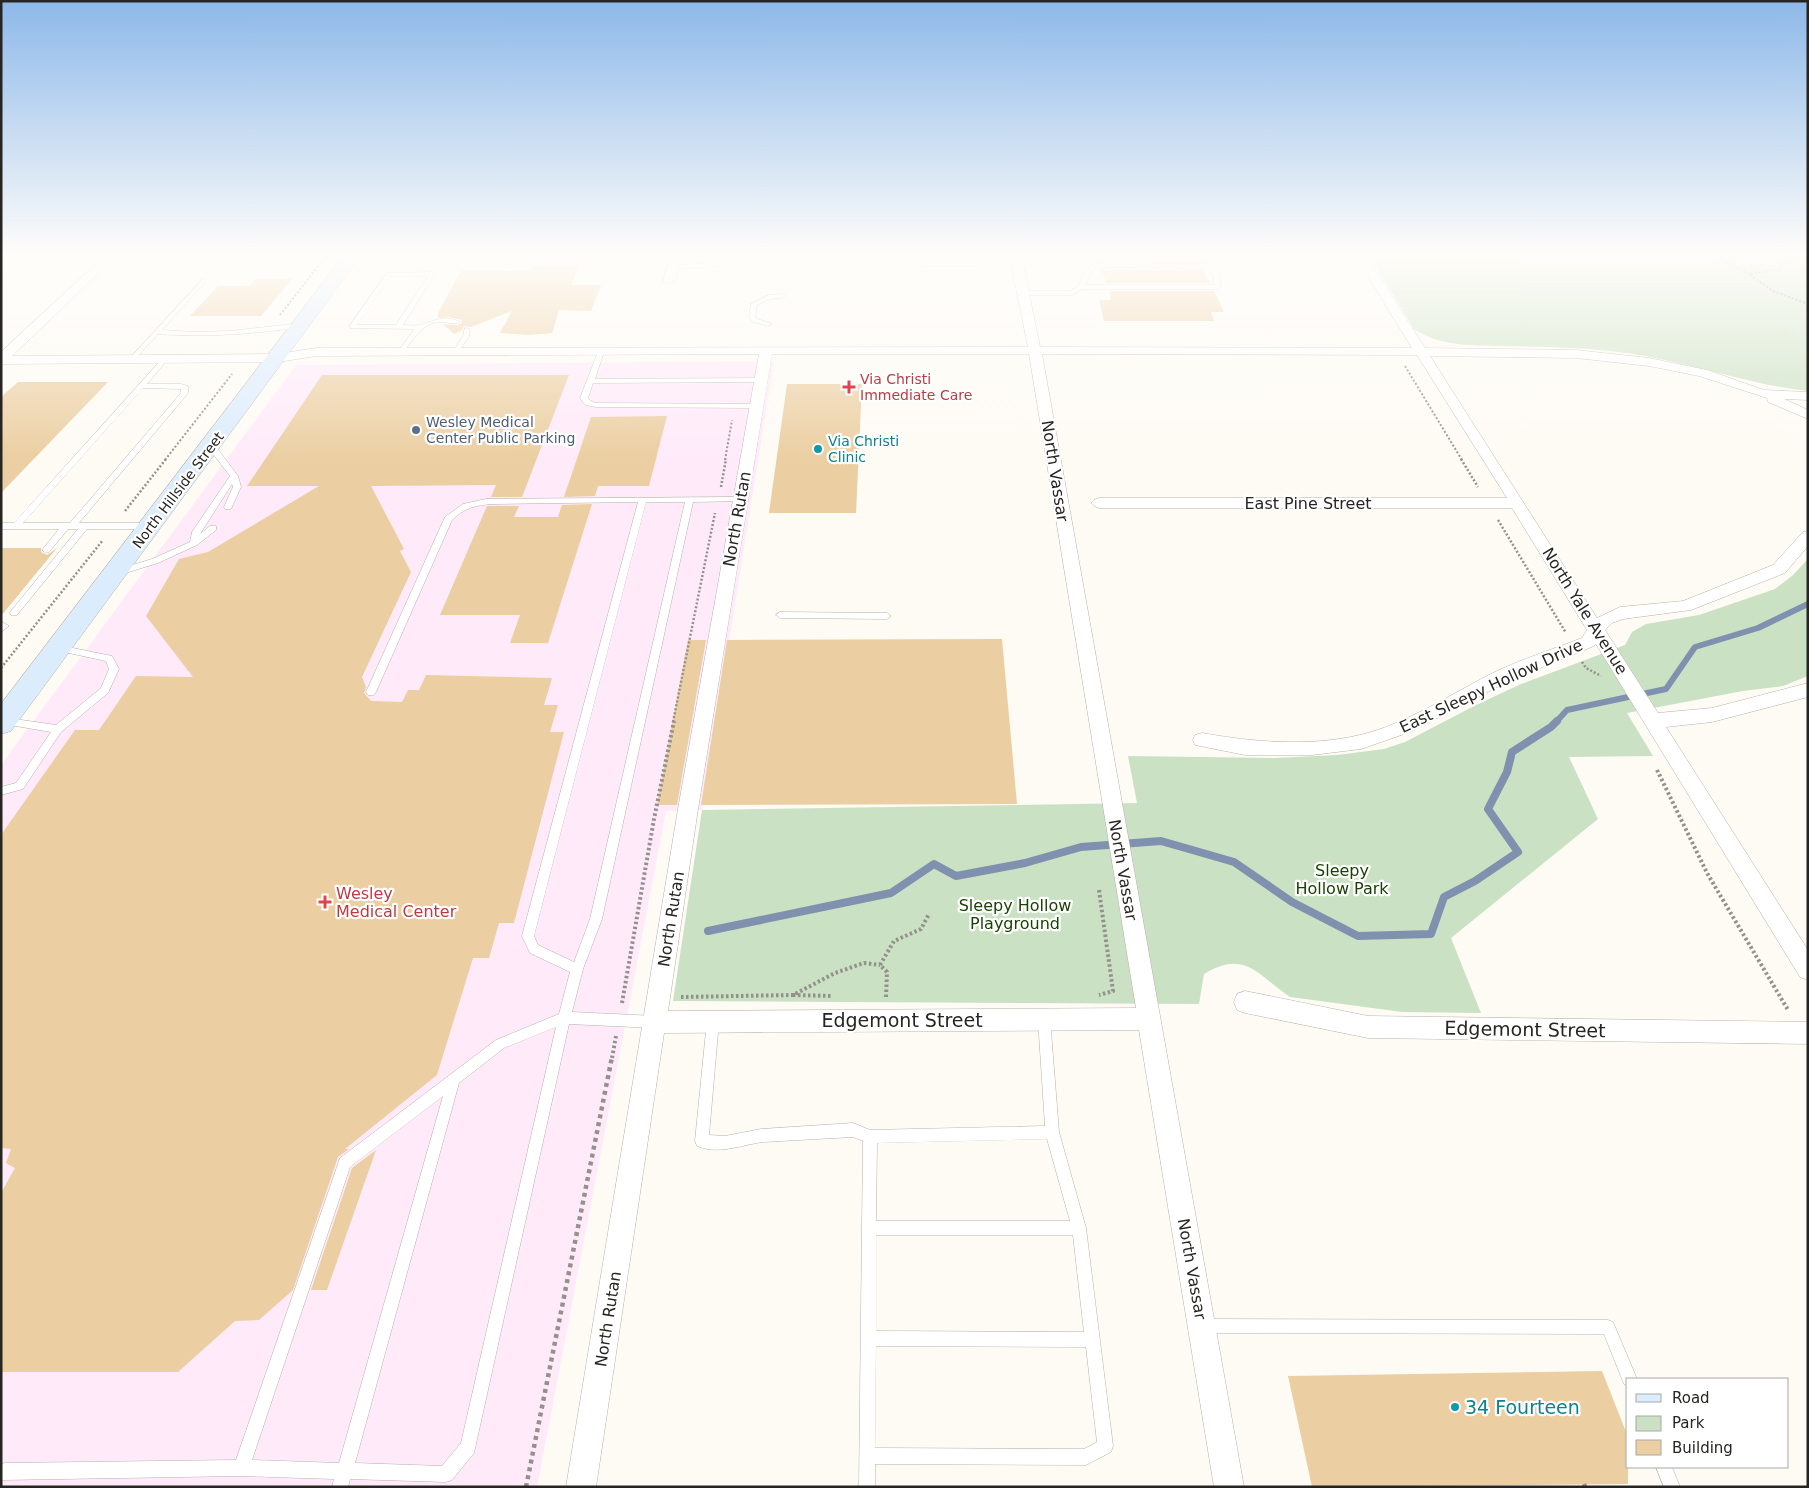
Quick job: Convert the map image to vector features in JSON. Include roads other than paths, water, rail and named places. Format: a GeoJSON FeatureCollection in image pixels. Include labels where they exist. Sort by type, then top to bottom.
{"type":"FeatureCollection","features":[{"type":"Feature","properties":{"kind":"main road","name":"North Hillside Street"},"geometry":{"type":"LineString","coordinates":[[3,722],[302,325]]}},
{"type":"Feature","properties":{"kind":"street"},"geometry":{"type":"LineString","coordinates":[[1,360],[40,323]]}},
{"type":"Feature","properties":{"kind":"street","name":"North Vassar"},"geometry":{"type":"LineString","coordinates":[[1029,323],[1229,1487]]}},
{"type":"Feature","properties":{"kind":"street","name":"North Yale Avenue"},"geometry":{"type":"LineString","coordinates":[[1402,323],[1517,503],[1808,970]]}},
{"type":"Feature","properties":{"kind":"street"},"geometry":{"type":"LineString","coordinates":[[1,360],[278,358],[316,352],[1522,352],[1605,356],[1693,371],[1763,394],[1808,415]]}},
{"type":"Feature","properties":{"kind":"street","name":"North Rutan"},"geometry":{"type":"LineString","coordinates":[[581,1487],[688,809],[766,352]]}},
{"type":"Feature","properties":{"kind":"street"},"geometry":{"type":"LineString","coordinates":[[1763,394],[1808,396]]}},
{"type":"Feature","properties":{"kind":"street","name":"East Pine Street"},"geometry":{"type":"LineString","coordinates":[[1099,503],[1517,503]]}},
{"type":"Feature","properties":{"kind":"street","name":"East Sleepy Hollow Drive"},"geometry":{"type":"LineString","coordinates":[[1202,740],[1245,748],[1312,748],[1360,742],[1404,727],[1505,676],[1588,642],[1596,629],[1606,619],[1620,613],[1685,606],[1779,569],[1808,536]]}},
{"type":"Feature","properties":{"kind":"street"},"geometry":{"type":"LineString","coordinates":[[1651,718],[1712,715],[1808,690]]}},
{"type":"Feature","properties":{"kind":"street","name":"Edgemont Street"},"geometry":{"type":"LineString","coordinates":[[1245,1002],[1368,1027],[1804,1033]]}},
{"type":"Feature","properties":{"kind":"street","name":"Edgemont Street"},"geometry":{"type":"LineString","coordinates":[[655,1022],[1150,1019]]}},
{"type":"Feature","properties":{"kind":"lane"},"geometry":{"type":"LineString","coordinates":[[132,359],[165,323]]}},
{"type":"Feature","properties":{"kind":"lane"},"geometry":{"type":"LineString","coordinates":[[354,323],[352,327],[419,327],[429,323]]}},
{"type":"Feature","properties":{"kind":"lane"},"geometry":{"type":"LineString","coordinates":[[398,327],[400,323]]}},
{"type":"Feature","properties":{"kind":"lane"},"geometry":{"type":"LineString","coordinates":[[157,332],[211,335],[302,325]]}},
{"type":"Feature","properties":{"kind":"lane"},"geometry":{"type":"LineString","coordinates":[[402,352],[419,327]]}},
{"type":"Feature","properties":{"kind":"lane"},"geometry":{"type":"LineString","coordinates":[[456,352],[466,336],[467,329]]}},
{"type":"Feature","properties":{"kind":"lane"},"geometry":{"type":"LineString","coordinates":[[601,352],[584,398],[588,403],[596,405],[757,406]]}},
{"type":"Feature","properties":{"kind":"lane"},"geometry":{"type":"LineString","coordinates":[[16,526],[165,359]]}},
{"type":"Feature","properties":{"kind":"lane"},"geometry":{"type":"LineString","coordinates":[[590,381],[762,380]]}},
{"type":"Feature","properties":{"kind":"lane"},"geometry":{"type":"LineString","coordinates":[[46,550],[184,393],[184,388],[181,386],[141,386]]}},
{"type":"Feature","properties":{"kind":"lane"},"geometry":{"type":"LineString","coordinates":[[211,446],[234,476],[237,487],[228,507]]}},
{"type":"Feature","properties":{"kind":"lane"},"geometry":{"type":"LineString","coordinates":[[194,543],[196,532],[234,476]]}},
{"type":"Feature","properties":{"kind":"lane"},"geometry":{"type":"LineString","coordinates":[[372,692],[448,520],[456,510],[467,504],[501,501],[741,499]]}},
{"type":"Feature","properties":{"kind":"lane"},"geometry":{"type":"LineString","coordinates":[[578,968],[534,949],[528,936],[643,500]]}},
{"type":"Feature","properties":{"kind":"lane"},"geometry":{"type":"LineString","coordinates":[[1,1472],[241,1468],[446,1474],[468,1447],[564,1018],[578,968],[596,919],[689,500]]}},
{"type":"Feature","properties":{"kind":"lane"},"geometry":{"type":"LineString","coordinates":[[1,526],[150,526]]}},
{"type":"Feature","properties":{"kind":"lane"},"geometry":{"type":"LineString","coordinates":[[14,613],[85,526]]}},
{"type":"Feature","properties":{"kind":"lane"},"geometry":{"type":"LineString","coordinates":[[115,573],[155,561],[194,543],[213,528]]}},
{"type":"Feature","properties":{"kind":"lane"},"geometry":{"type":"LineString","coordinates":[[780,615],[887,616]]}},
{"type":"Feature","properties":{"kind":"lane"},"geometry":{"type":"LineString","coordinates":[[1,790],[19,786],[58,729],[105,690],[114,669],[109,658],[58,648]]}},
{"type":"Feature","properties":{"kind":"lane"},"geometry":{"type":"LineString","coordinates":[[3,722],[58,729]]}},
{"type":"Feature","properties":{"kind":"lane"},"geometry":{"type":"LineString","coordinates":[[241,1468],[345,1162],[500,1044],[564,1018],[655,1022]]}},
{"type":"Feature","properties":{"kind":"lane"},"geometry":{"type":"LineString","coordinates":[[867,1456],[1086,1457],[1105,1446],[1079,1228],[1052,1132],[1044,1020]]}},
{"type":"Feature","properties":{"kind":"lane"},"geometry":{"type":"LineString","coordinates":[[712,1021],[702,1141],[725,1143],[761,1136],[853,1130],[870,1137],[1052,1132]]}},
{"type":"Feature","properties":{"kind":"lane"},"geometry":{"type":"LineString","coordinates":[[340,1487],[454,1079]]}},
{"type":"Feature","properties":{"kind":"lane"},"geometry":{"type":"LineString","coordinates":[[867,1487],[870,1137]]}},
{"type":"Feature","properties":{"kind":"lane"},"geometry":{"type":"LineString","coordinates":[[870,1228],[1079,1228]]}},
{"type":"Feature","properties":{"kind":"lane"},"geometry":{"type":"LineString","coordinates":[[1202,1326],[1608,1327],[1629,1378]]}},
{"type":"Feature","properties":{"kind":"lane"},"geometry":{"type":"LineString","coordinates":[[868,1338],[1093,1340]]}},
{"type":"Feature","properties":{"kind":"lane"},"geometry":{"type":"LineString","coordinates":[[1664,1468],[1672,1487]]}},
{"type":"Feature","properties":{"kind":"waterway"},"geometry":{"type":"LineString","coordinates":[[1556,722],[1567,710],[1666,689],[1695,647],[1758,628],[1808,604]]}},
{"type":"Feature","properties":{"kind":"waterway"},"geometry":{"type":"LineString","coordinates":[[708,931],[891,893],[934,864],[956,876],[1025,863],[1081,847],[1161,841],[1234,862],[1292,902],[1358,936],[1431,934],[1444,897],[1475,881],[1518,852],[1488,809],[1507,772],[1512,752],[1556,722]]}},
{"type":"Feature","properties":{"kind":"place","name":"Via Christi Immediate Care"},"geometry":{"type":"Point","coordinates":[849,387]}},
{"type":"Feature","properties":{"kind":"place","name":"Wesley Medical Center Public Parking"},"geometry":{"type":"Point","coordinates":[416,430]}},
{"type":"Feature","properties":{"kind":"place","name":"Via Christi Clinic"},"geometry":{"type":"Point","coordinates":[818,449]}},
{"type":"Feature","properties":{"kind":"place","name":"Wesley Medical Center"},"geometry":{"type":"Point","coordinates":[325,902]}},
{"type":"Feature","properties":{"kind":"place","name":"34 Fourteen"},"geometry":{"type":"Point","coordinates":[1455,1407]}},
{"type":"Feature","properties":{"kind":"park label","name":"Sleepy Hollow Park"},"geometry":{"type":"Point","coordinates":[1342,879]}},
{"type":"Feature","properties":{"kind":"park label","name":"Sleepy Hollow Playground"},"geometry":{"type":"Point","coordinates":[1015,914]}}]}
